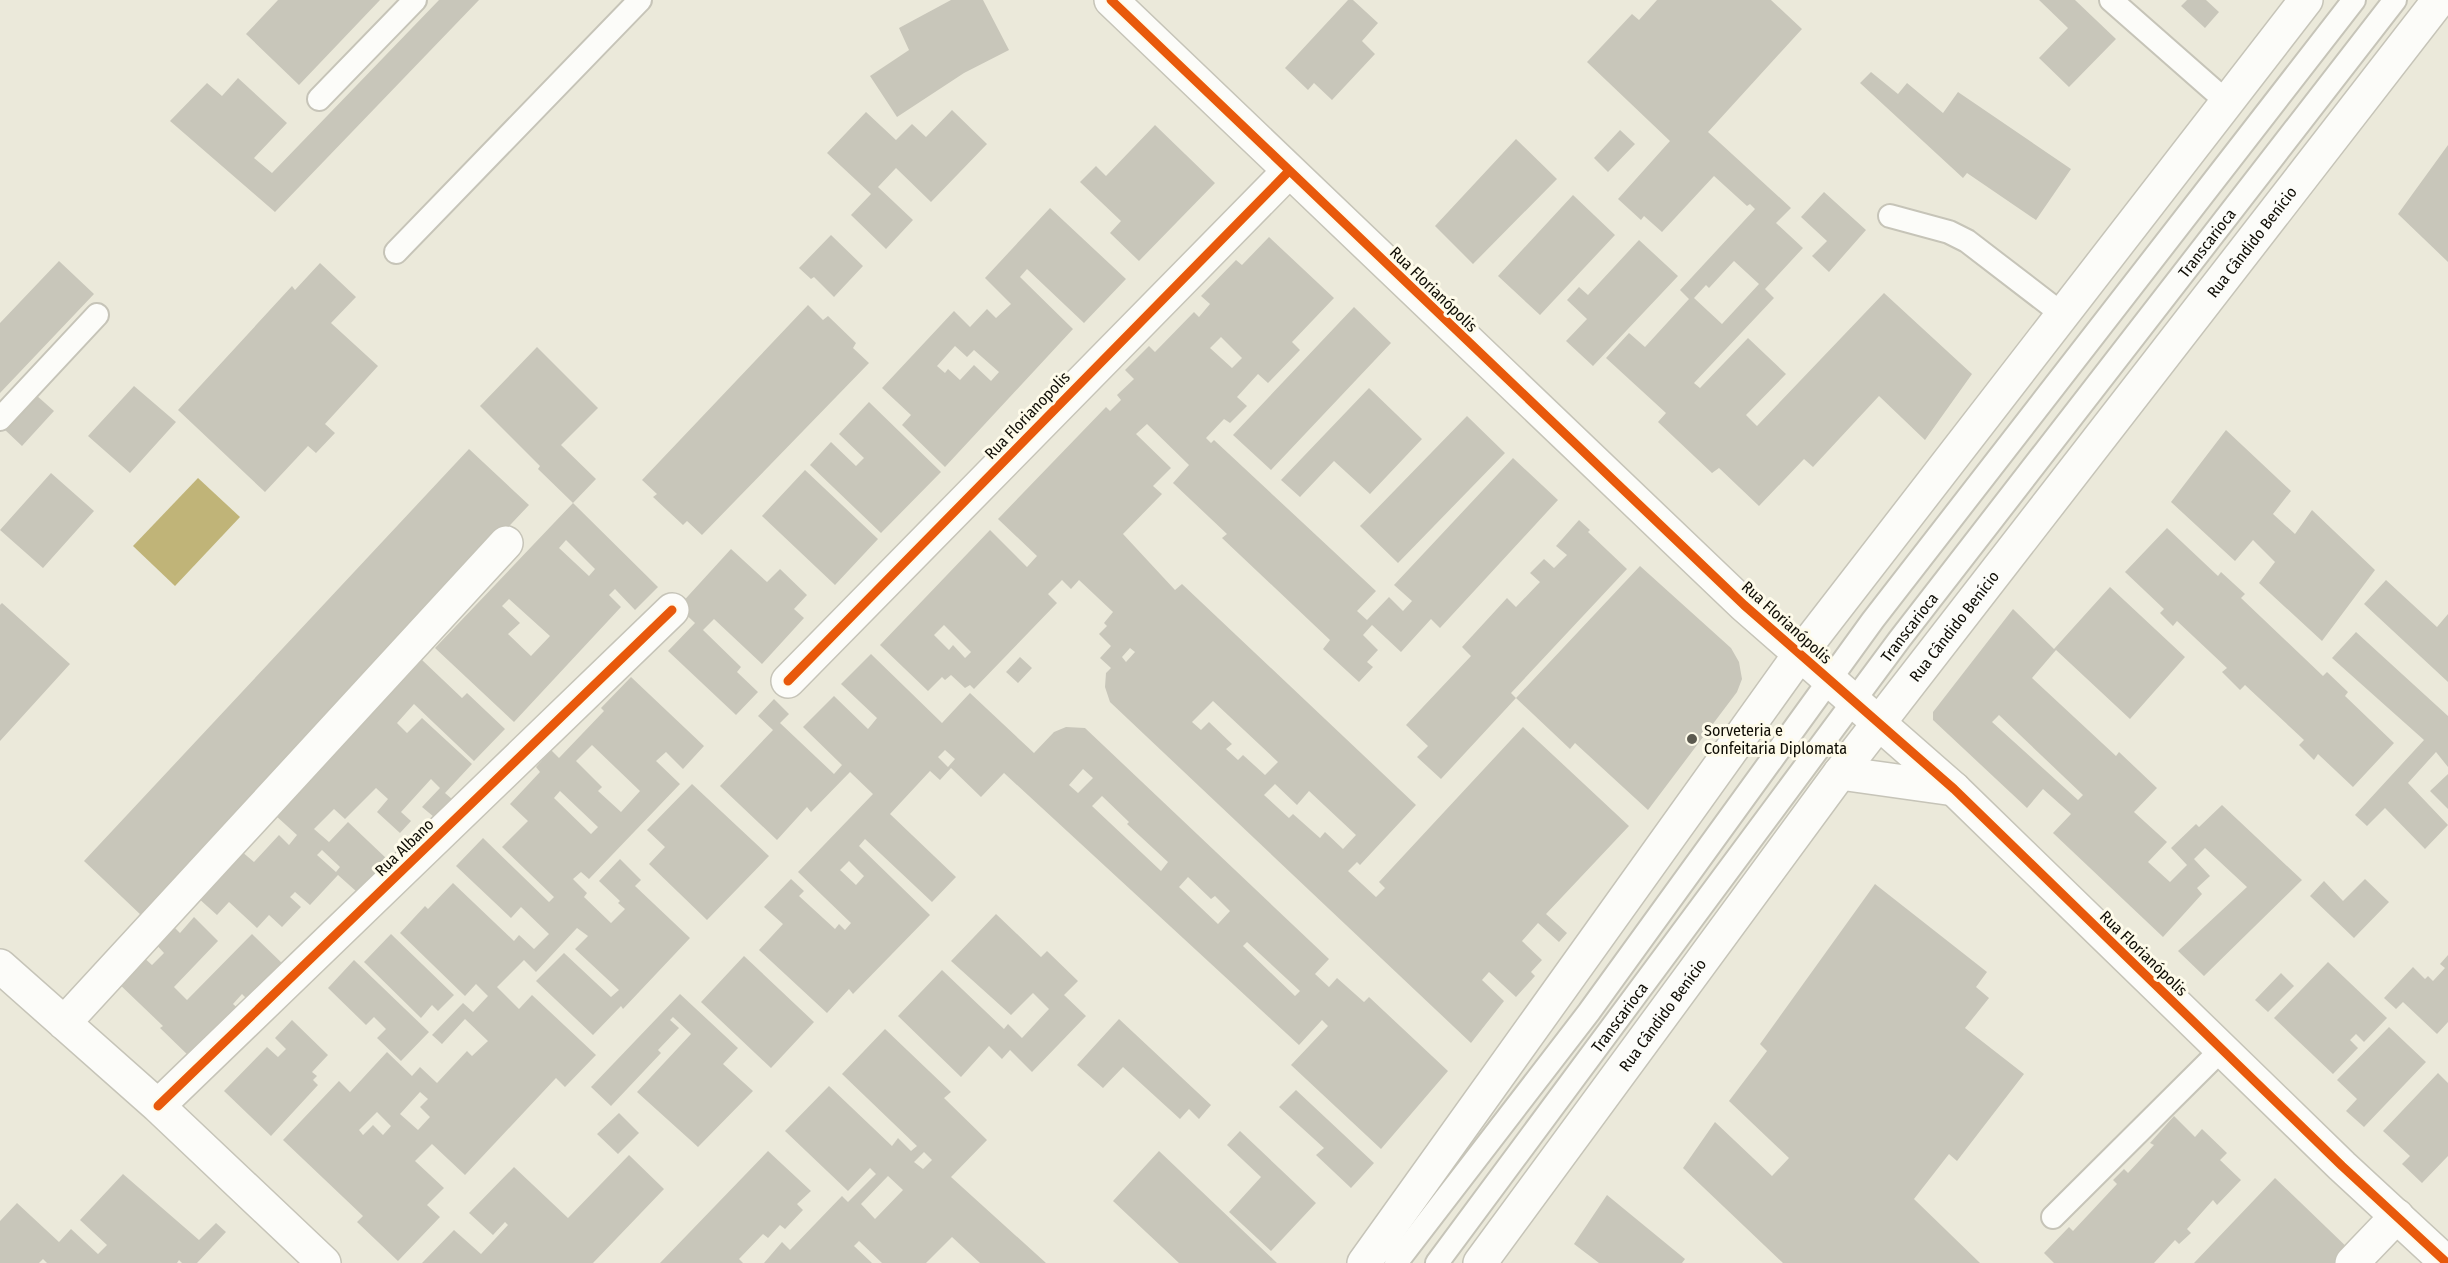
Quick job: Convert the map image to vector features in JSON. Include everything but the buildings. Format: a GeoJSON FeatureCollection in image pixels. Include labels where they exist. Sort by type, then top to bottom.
{"type":"FeatureCollection","features":[{"type":"Feature","properties":{"kind":"street","name":"Rua Florianópolis"},"geometry":{"type":"LineString","coordinates":[[1111,0],[1744,605],[1954,789],[2447,1263]]}},
{"type":"Feature","properties":{"kind":"street"},"geometry":{"type":"LineString","coordinates":[[1364,1263],[1800,654],[2306,0]]}},
{"type":"Feature","properties":{"kind":"street","name":"Rua Cândido Benício"},"geometry":{"type":"LineString","coordinates":[[1480,1263],[1878,723],[2441,4]]}},
{"type":"Feature","properties":{"kind":"street","name":"Rua Florianopolis"},"geometry":{"type":"LineString","coordinates":[[788,681],[1289,171]]}},
{"type":"Feature","properties":{"kind":"street"},"geometry":{"type":"LineString","coordinates":[[64,1023],[506,543]]}},
{"type":"Feature","properties":{"kind":"street","name":"Rua Albano"},"geometry":{"type":"LineString","coordinates":[[158,1106],[672,610]]}},
{"type":"Feature","properties":{"kind":"street"},"geometry":{"type":"LineString","coordinates":[[1840,773],[1954,789]]}},
{"type":"Feature","properties":{"kind":"street"},"geometry":{"type":"LineString","coordinates":[[0,966],[158,1106],[324,1263]]}},
{"type":"Feature","properties":{"kind":"street"},"geometry":{"type":"LineString","coordinates":[[2352,1263],[2397,1216]]}},
{"type":"Feature","properties":{"kind":"lane"},"geometry":{"type":"LineString","coordinates":[[319,99],[415,0]]}},
{"type":"Feature","properties":{"kind":"lane"},"geometry":{"type":"LineString","coordinates":[[396,252],[640,0]]}},
{"type":"Feature","properties":{"kind":"lane"},"geometry":{"type":"LineString","coordinates":[[2111,0],[2227,102]]}},
{"type":"Feature","properties":{"kind":"lane","name":"Transcarioca"},"geometry":{"type":"LineString","coordinates":[[1396,1263],[1589,1012],[1829,679],[2354,0]]}},
{"type":"Feature","properties":{"kind":"lane","name":"Transcarioca"},"geometry":{"type":"LineString","coordinates":[[1437,1263],[1853,701],[2395,0]]}},
{"type":"Feature","properties":{"kind":"lane"},"geometry":{"type":"LineString","coordinates":[[1890,216],[1949,232],[1966,241],[2062,314]]}},
{"type":"Feature","properties":{"kind":"lane"},"geometry":{"type":"LineString","coordinates":[[0,419],[97,315]]}},
{"type":"Feature","properties":{"kind":"lane"},"geometry":{"type":"LineString","coordinates":[[2054,1217],[2222,1049]]}},
{"type":"Feature","properties":{"kind":"shaded area"},"geometry":{"type":"Polygon","coordinates":[[[198,478],[240,517],[175,586],[133,546],[198,478]]]}},
{"type":"Feature","properties":{"kind":"cycle path"},"geometry":{"type":"LineString","coordinates":[[1111,0],[1744,605],[1954,789],[2342,1166],[2447,1263]]}},
{"type":"Feature","properties":{"kind":"cycle path"},"geometry":{"type":"LineString","coordinates":[[788,681],[1289,171]]}},
{"type":"Feature","properties":{"kind":"cycle path"},"geometry":{"type":"LineString","coordinates":[[158,1106],[672,610]]}},
{"type":"Feature","properties":{"kind":"place","name":"Sorveteria e Confeitaria Diplomata"},"geometry":{"type":"Point","coordinates":[1692,739]}}]}
